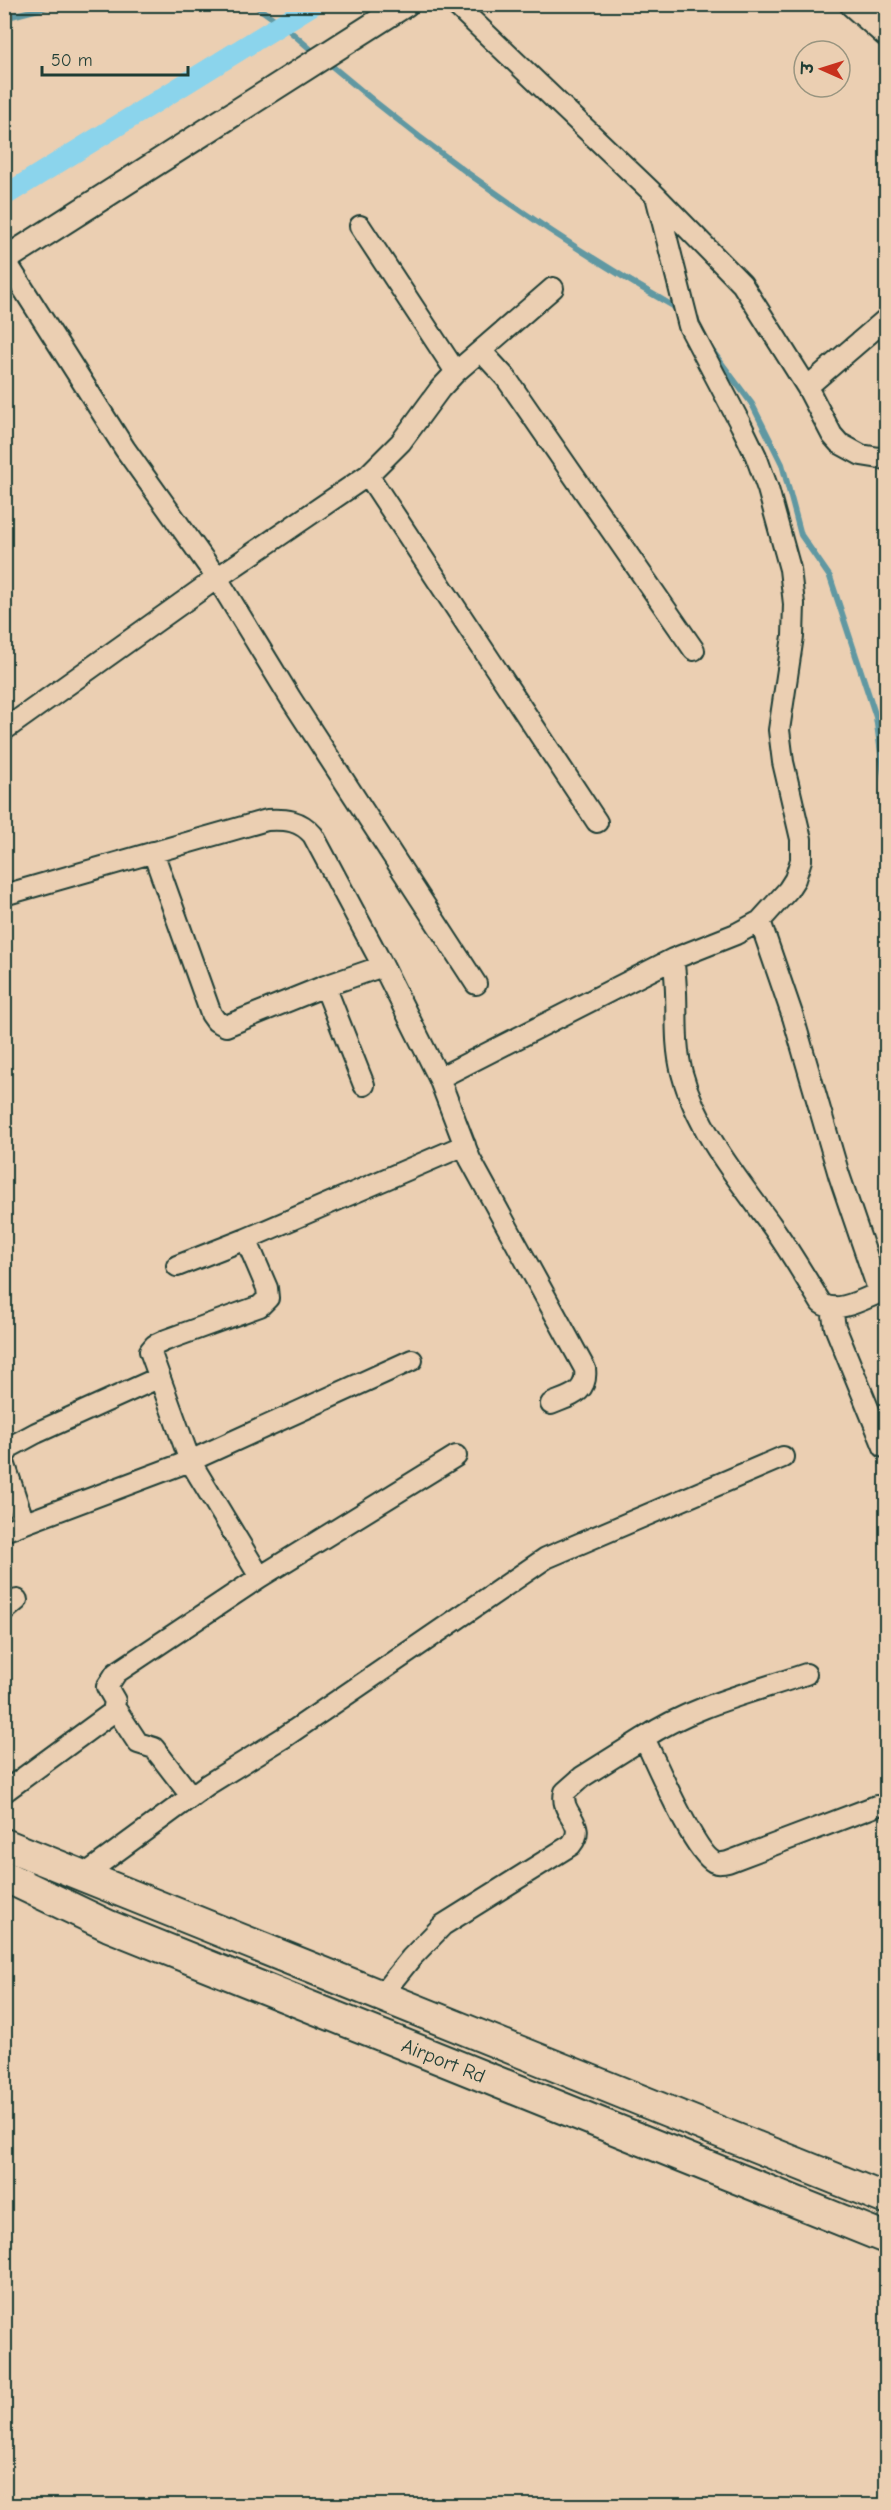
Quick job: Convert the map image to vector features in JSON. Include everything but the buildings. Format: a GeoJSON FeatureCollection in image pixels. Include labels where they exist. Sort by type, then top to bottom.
{"type":"FeatureCollection","features":[{"type":"Feature","properties":{"kind":"main road"},"geometry":{"type":"LineString","coordinates":[[4,1844],[382,1994],[886,2199]]}},
{"type":"Feature","properties":{"kind":"main road","name":"Airport Rd"},"geometry":{"type":"LineString","coordinates":[[4,1876],[109,1926],[886,2238]]}},
{"type":"Feature","properties":{"kind":"street"},"geometry":{"type":"LineString","coordinates":[[455,4],[656,196],[742,284],[807,387],[832,435],[861,455],[886,459]]}},
{"type":"Feature","properties":{"kind":"street"},"geometry":{"type":"LineString","coordinates":[[852,4],[886,34]]}},
{"type":"Feature","properties":{"kind":"street"},"geometry":{"type":"LineString","coordinates":[[387,12],[5,260],[125,450],[217,578],[291,699],[476,984]]}},
{"type":"Feature","properties":{"kind":"street"},"geometry":{"type":"LineString","coordinates":[[438,1078],[672,959],[736,934],[760,921],[788,890],[795,879],[801,860],[801,839],[783,762],[779,730],[793,636],[794,604],[790,569],[768,489],[756,456],[689,327],[656,196]]}},
{"type":"Feature","properties":{"kind":"street"},"geometry":{"type":"LineString","coordinates":[[360,226],[456,372]]}},
{"type":"Feature","properties":{"kind":"street"},"geometry":{"type":"LineString","coordinates":[[4,730],[217,578],[368,475],[401,442],[440,389],[456,372],[482,352],[553,288]]}},
{"type":"Feature","properties":{"kind":"street"},"geometry":{"type":"LineString","coordinates":[[807,387],[886,320]]}},
{"type":"Feature","properties":{"kind":"street"},"geometry":{"type":"LineString","coordinates":[[482,352],[506,378],[694,650]]}},
{"type":"Feature","properties":{"kind":"street"},"geometry":{"type":"LineString","coordinates":[[368,475],[597,822]]}},
{"type":"Feature","properties":{"kind":"street"},"geometry":{"type":"LineString","coordinates":[[4,895],[267,820],[286,819],[306,826],[384,966],[438,1078],[470,1159],[585,1369],[586,1383],[573,1395],[551,1404]]}},
{"type":"Feature","properties":{"kind":"street"},"geometry":{"type":"LineString","coordinates":[[153,852],[211,1014],[216,1022],[226,1026],[325,986],[384,966]]}},
{"type":"Feature","properties":{"kind":"street"},"geometry":{"type":"LineString","coordinates":[[672,959],[675,1019],[682,1074],[705,1127],[726,1163],[773,1228],[821,1303],[832,1309],[883,1291],[839,1175],[793,1017],[760,921]]}},
{"type":"Feature","properties":{"kind":"street"},"geometry":{"type":"LineString","coordinates":[[325,986],[364,1085]]}},
{"type":"Feature","properties":{"kind":"street"},"geometry":{"type":"LineString","coordinates":[[177,1266],[246,1239],[465,1145]]}},
{"type":"Feature","properties":{"kind":"street"},"geometry":{"type":"LineString","coordinates":[[246,1239],[267,1288],[265,1302],[249,1311],[154,1345],[150,1356],[190,1461],[260,1577]]}},
{"type":"Feature","properties":{"kind":"street"},"geometry":{"type":"LineString","coordinates":[[832,1309],[835,1327],[884,1447]]}},
{"type":"Feature","properties":{"kind":"street"},"geometry":{"type":"LineString","coordinates":[[4,1531],[190,1461],[412,1360]]}},
{"type":"Feature","properties":{"kind":"street"},"geometry":{"type":"LineString","coordinates":[[4,1457],[10,1447],[36,1433],[158,1378]]}},
{"type":"Feature","properties":{"kind":"street"},"geometry":{"type":"LineString","coordinates":[[191,1796],[154,1748],[138,1743],[115,1708],[115,1701],[107,1687],[110,1678],[260,1577],[456,1456]]}},
{"type":"Feature","properties":{"kind":"street"},"geometry":{"type":"LineString","coordinates":[[83,1876],[191,1796],[283,1738],[546,1558],[783,1457]]}},
{"type":"Feature","properties":{"kind":"street"},"geometry":{"type":"LineString","coordinates":[[4,1462],[24,1523]]}},
{"type":"Feature","properties":{"kind":"street"},"geometry":{"type":"LineString","coordinates":[[382,1994],[443,1925],[571,1845],[577,1838],[578,1831],[564,1803],[565,1792],[582,1777],[661,1727],[692,1713],[806,1674]]}},
{"type":"Feature","properties":{"kind":"street"},"geometry":{"type":"LineString","coordinates":[[4,1792],[109,1716],[115,1708]]}},
{"type":"Feature","properties":{"kind":"street"},"geometry":{"type":"LineString","coordinates":[[644,1738],[698,1844],[712,1861],[718,1863],[728,1862],[876,1806]]}},
{"type":"Feature","properties":{"kind":"waterway"},"geometry":{"type":"LineString","coordinates":[[4,18],[58,4]]}},
{"type":"Feature","properties":{"kind":"waterway"},"geometry":{"type":"LineString","coordinates":[[253,4],[284,26],[316,54]]}},
{"type":"Feature","properties":{"kind":"waterway"},"geometry":{"type":"LineString","coordinates":[[4,196],[314,4]]}},
{"type":"Feature","properties":{"kind":"waterway"},"geometry":{"type":"LineString","coordinates":[[327,62],[409,129],[494,192],[582,251],[673,306],[679,313]]}},
{"type":"Feature","properties":{"kind":"waterway"},"geometry":{"type":"LineString","coordinates":[[708,345],[752,404],[782,464],[801,535],[830,577],[876,717],[886,790]]}}]}
